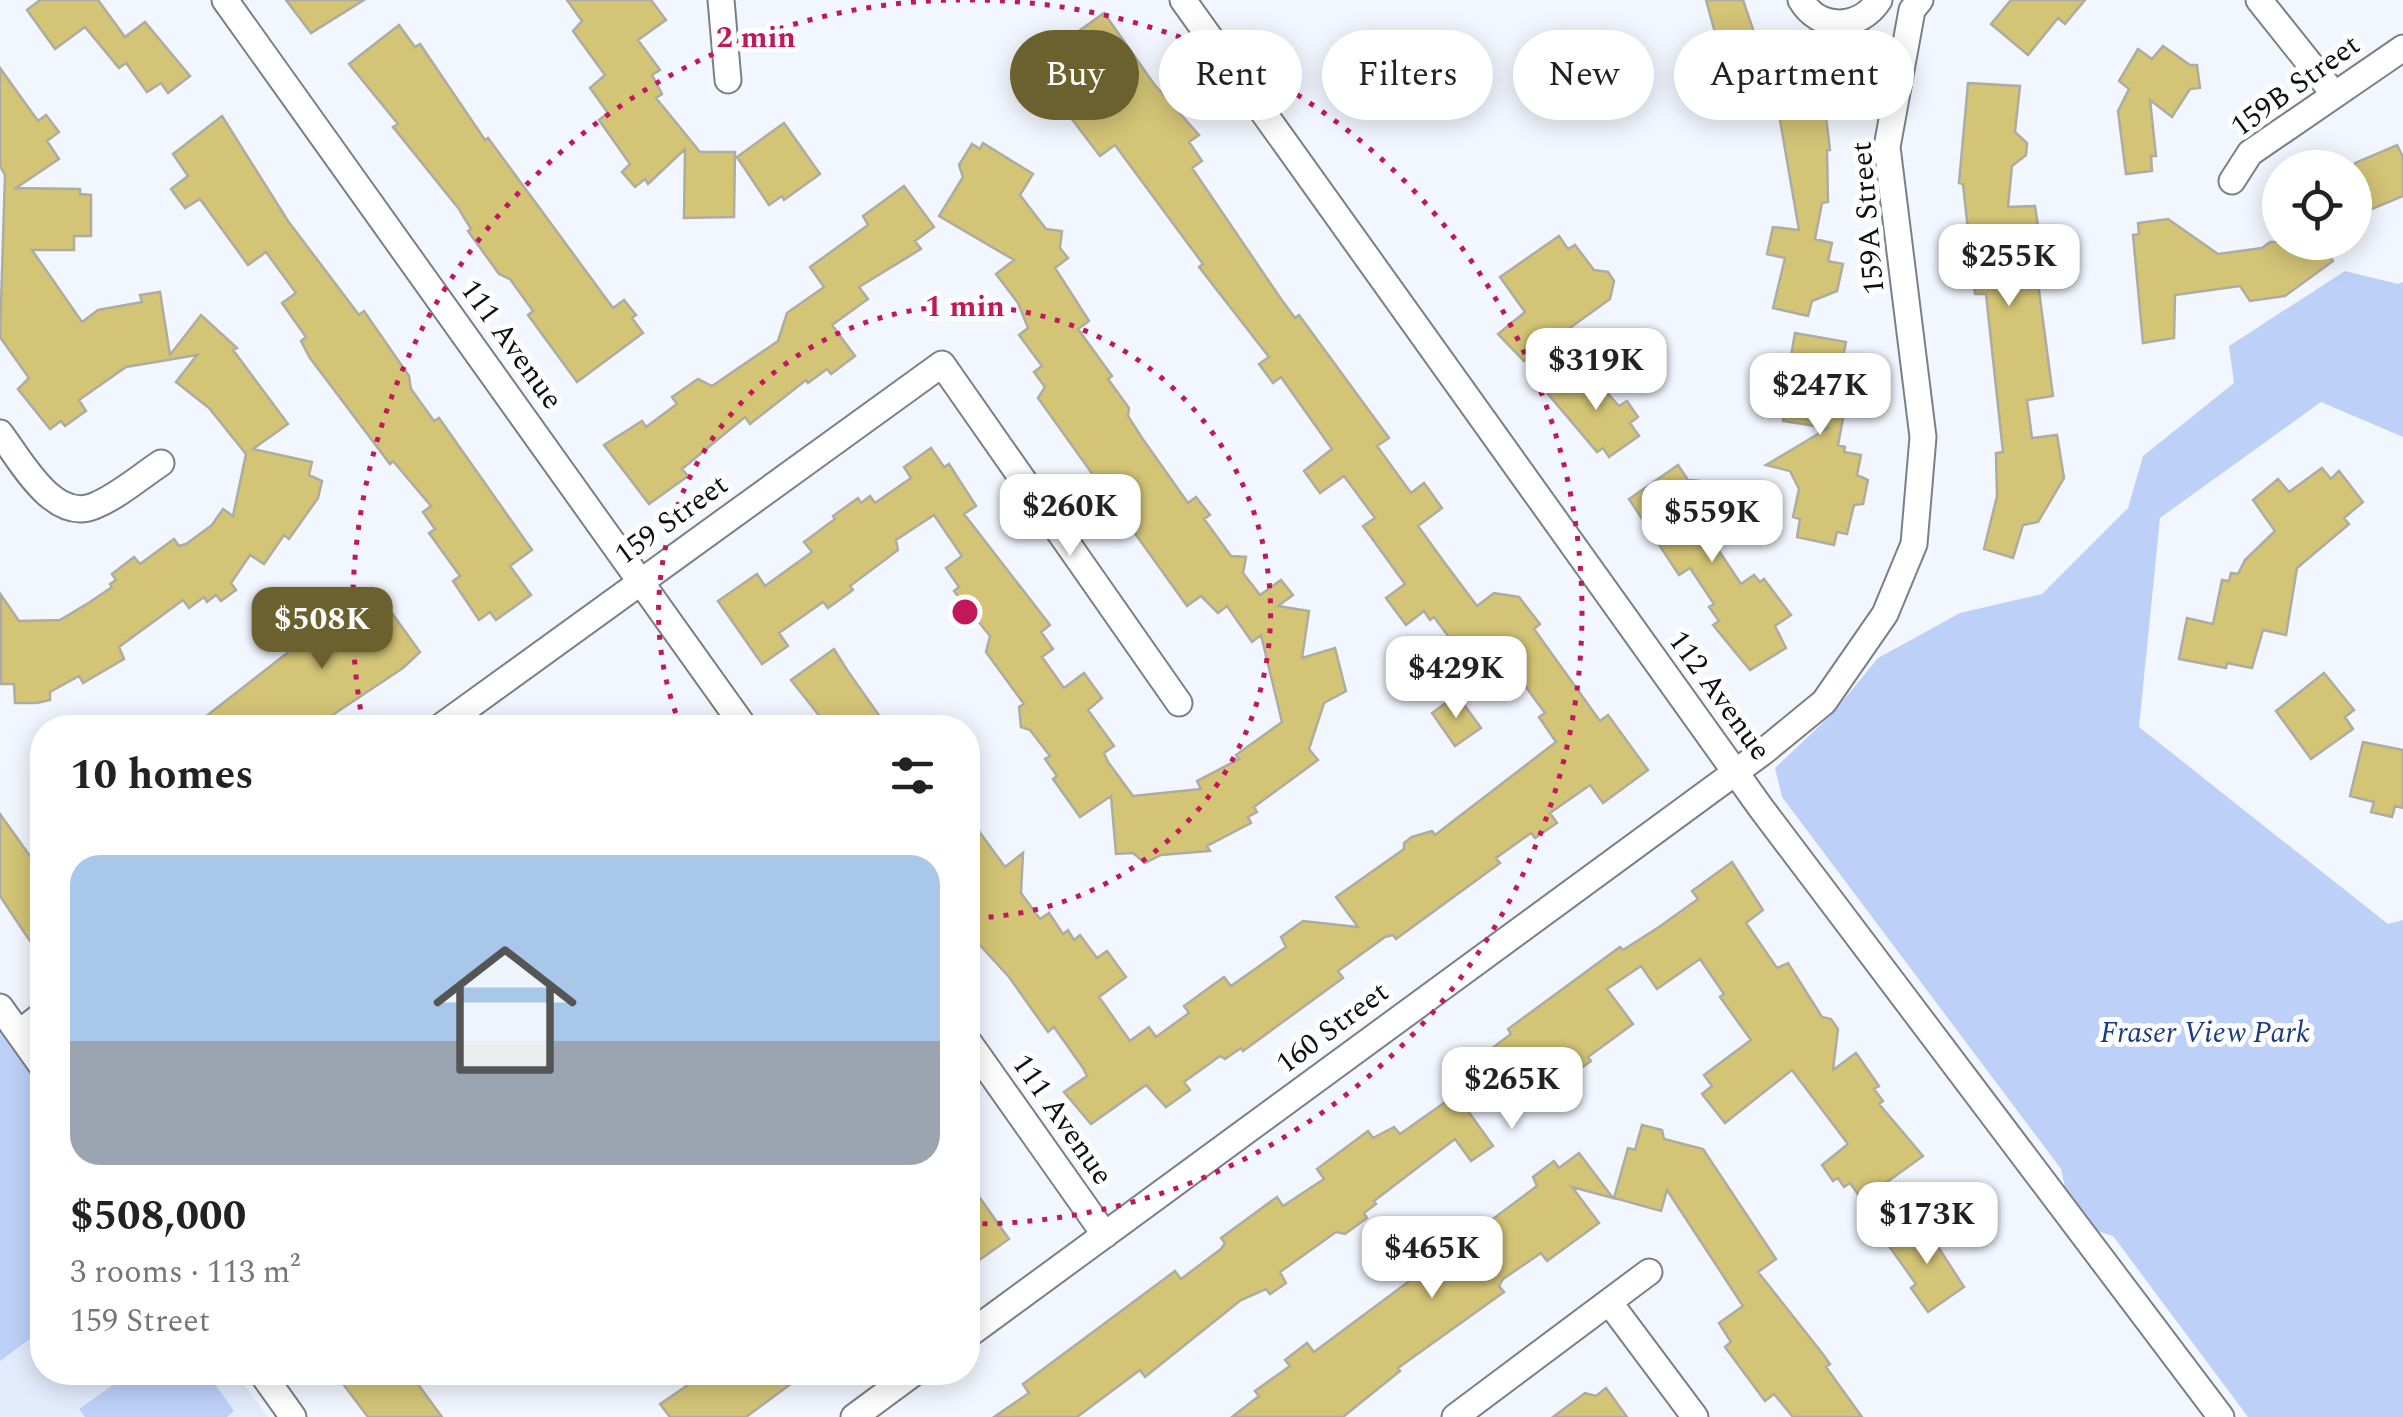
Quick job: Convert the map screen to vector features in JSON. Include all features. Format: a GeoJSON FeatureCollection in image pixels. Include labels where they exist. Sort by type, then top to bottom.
{"type":"FeatureCollection","features":[{"type":"Feature","properties":{"kind":"street","name":"111 Avenue"},"geometry":{"type":"LineString","coordinates":[[225,0],[737,715]]}},
{"type":"Feature","properties":{"kind":"street"},"geometry":{"type":"LineString","coordinates":[[721,0],[728,80]]}},
{"type":"Feature","properties":{"kind":"street","name":"112 Avenue"},"geometry":{"type":"LineString","coordinates":[[1183,0],[1736,772],[2220,1417]]}},
{"type":"Feature","properties":{"kind":"street"},"geometry":{"type":"LineString","coordinates":[[1801,0],[1813,15],[1839,24],[1864,17],[1878,0]]}},
{"type":"Feature","properties":{"kind":"street"},"geometry":{"type":"LineString","coordinates":[[2259,0],[2334,94]]}},
{"type":"Feature","properties":{"kind":"street","name":"159A Street"},"geometry":{"type":"LineString","coordinates":[[1736,772],[1824,702],[1885,614],[1914,544],[1924,437],[1887,147],[1909,4]]}},
{"type":"Feature","properties":{"kind":"street","name":"159B Street"},"geometry":{"type":"LineString","coordinates":[[2232,181],[2250,153],[2403,48]]}},
{"type":"Feature","properties":{"kind":"street","name":"159 Street"},"geometry":{"type":"LineString","coordinates":[[457,715],[942,364],[1179,703]]}},
{"type":"Feature","properties":{"kind":"street"},"geometry":{"type":"LineString","coordinates":[[0,433],[46,492],[63,505],[91,508],[161,463]]}},
{"type":"Feature","properties":{"kind":"street","name":"160 Street"},"geometry":{"type":"LineString","coordinates":[[980,1326],[1736,772]]}},
{"type":"Feature","properties":{"kind":"street"},"geometry":{"type":"LineString","coordinates":[[0,1007],[30,1049]]}},
{"type":"Feature","properties":{"kind":"street"},"geometry":{"type":"LineString","coordinates":[[19,1033],[30,1024]]}},
{"type":"Feature","properties":{"kind":"street","name":"111 Avenue"},"geometry":{"type":"LineString","coordinates":[[980,1058],[1106,1235]]}},
{"type":"Feature","properties":{"kind":"street"},"geometry":{"type":"LineString","coordinates":[[1455,1417],[1649,1272]]}},
{"type":"Feature","properties":{"kind":"street"},"geometry":{"type":"LineString","coordinates":[[1609,1302],[1695,1417]]}},
{"type":"Feature","properties":{"kind":"street"},"geometry":{"type":"LineString","coordinates":[[270,1385],[293,1417]]}},
{"type":"Feature","properties":{"kind":"street"},"geometry":{"type":"LineString","coordinates":[[854,1417],[898,1385]]}},
{"type":"Feature","properties":{"kind":"shaded area"},"geometry":{"type":"Polygon","coordinates":[[[30,1339],[30,1385],[245,1385],[268,1417],[0,1417],[0,1361],[30,1339]]]}},
{"type":"Feature","properties":{"kind":"green space","name":"Fraser View Park"},"geometry":{"type":"Polygon","coordinates":[[[2345,271],[2403,282],[2403,437],[2321,402],[2160,518],[2139,727],[2388,924],[2403,920],[2403,1417],[2248,1417],[2113,1236],[2094,1230],[2066,1192],[2061,1169],[1782,797],[1775,768],[1832,714],[1878,658],[1960,613],[2042,594],[2128,508],[2143,456],[2234,383],[2229,346],[2345,271]]]}},
{"type":"Feature","properties":{"kind":"green space"},"geometry":{"type":"Polygon","coordinates":[[[0,1027],[30,1069],[30,1339],[0,1361],[0,1027]]]}},
{"type":"Feature","properties":{"kind":"green space"},"geometry":{"type":"Polygon","coordinates":[[[113,1385],[216,1385],[234,1411],[227,1417],[85,1417],[79,1409],[113,1385]]]}},
{"type":"Feature","properties":{"kind":"building"},"geometry":{"type":"Polygon","coordinates":[[[40,0],[98,0],[125,37],[145,22],[190,76],[168,93],[161,83],[147,92],[126,63],[119,68],[85,27],[55,49],[27,10],[40,0]]]}},
{"type":"Feature","properties":{"kind":"building"},"geometry":{"type":"Polygon","coordinates":[[[286,0],[364,0],[311,33],[286,0]]]}},
{"type":"Feature","properties":{"kind":"building"},"geometry":{"type":"Polygon","coordinates":[[[567,0],[651,0],[666,20],[638,40],[660,70],[652,75],[662,94],[656,98],[700,152],[735,152],[734,217],[684,218],[685,149],[648,184],[645,179],[635,187],[622,172],[630,164],[599,120],[608,113],[590,88],[605,75],[573,31],[582,21],[567,0]]]}},
{"type":"Feature","properties":{"kind":"building"},"geometry":{"type":"Polygon","coordinates":[[[1706,0],[1743,0],[1753,30],[1714,30],[1706,0]]]}},
{"type":"Feature","properties":{"kind":"building"},"geometry":{"type":"Polygon","coordinates":[[[2011,0],[2085,0],[2065,24],[2058,18],[2028,55],[1991,24],[2011,0]]]}},
{"type":"Feature","properties":{"kind":"building"},"geometry":{"type":"Polygon","coordinates":[[[1104,13],[1116,30],[1080,30],[1104,13]]]}},
{"type":"Feature","properties":{"kind":"building"},"geometry":{"type":"Polygon","coordinates":[[[399,25],[415,47],[420,44],[485,140],[488,138],[613,308],[624,300],[636,315],[632,318],[643,333],[577,382],[528,315],[533,311],[510,279],[499,274],[468,231],[471,229],[459,209],[393,127],[398,124],[349,64],[399,25]]]}},
{"type":"Feature","properties":{"kind":"building"},"geometry":{"type":"Polygon","coordinates":[[[2163,46],[2190,65],[2197,65],[2200,88],[2190,89],[2172,117],[2150,100],[2156,156],[2151,156],[2152,171],[2126,174],[2118,111],[2129,89],[2119,81],[2138,49],[2152,59],[2163,46]]]}},
{"type":"Feature","properties":{"kind":"building"},"geometry":{"type":"Polygon","coordinates":[[[1139,63],[1159,90],[1159,120],[1186,120],[1199,135],[1189,142],[1202,161],[1192,168],[1281,299],[1295,318],[1299,315],[1389,438],[1377,446],[1411,493],[1424,483],[1442,508],[1418,526],[1477,606],[1494,593],[1519,597],[1540,624],[1534,629],[1600,721],[1608,715],[1648,770],[1603,803],[1590,785],[1550,813],[1557,823],[1535,838],[1531,833],[1496,858],[1500,863],[1396,939],[1393,935],[1385,937],[1338,971],[1343,978],[1243,1051],[1241,1048],[1225,1059],[1220,1056],[1184,1082],[1190,1090],[1166,1107],[1146,1085],[1091,1124],[1064,1092],[1087,1076],[1083,1068],[1054,1027],[1048,1032],[1009,977],[980,945],[980,833],[1005,867],[1023,853],[1021,893],[1040,919],[1049,913],[1063,934],[1068,930],[1074,940],[1080,935],[1097,958],[1107,951],[1126,977],[1099,997],[1130,1041],[1149,1027],[1156,1037],[1189,1013],[1184,1006],[1224,977],[1231,986],[1286,947],[1281,937],[1303,921],[1358,927],[1336,897],[1404,849],[1404,843],[1412,837],[1432,831],[1435,835],[1556,742],[1539,717],[1545,713],[1501,653],[1488,663],[1474,643],[1460,652],[1434,617],[1430,620],[1424,611],[1406,625],[1386,598],[1405,584],[1363,526],[1375,518],[1344,476],[1320,493],[1304,471],[1332,449],[1281,377],[1273,383],[1259,364],[1269,357],[1199,267],[1203,264],[1115,145],[1100,156],[1073,120],[1139,120],[1139,63]]]}},
{"type":"Feature","properties":{"kind":"building"},"geometry":{"type":"Polygon","coordinates":[[[0,68],[38,121],[46,115],[59,132],[47,141],[59,159],[16,188],[80,189],[80,194],[91,195],[91,236],[74,236],[74,250],[32,250],[82,322],[98,310],[142,302],[140,295],[160,292],[170,355],[201,315],[237,348],[233,350],[288,424],[253,449],[312,462],[309,475],[322,481],[318,498],[289,539],[284,535],[264,564],[250,555],[231,583],[236,590],[221,601],[216,595],[207,602],[204,597],[189,608],[183,600],[119,647],[124,659],[83,683],[79,676],[50,692],[50,700],[37,703],[15,703],[14,684],[1,684],[1,595],[19,621],[60,620],[112,587],[110,584],[116,580],[112,574],[134,557],[140,564],[174,539],[179,546],[186,544],[212,525],[223,509],[233,516],[246,454],[209,408],[176,382],[197,355],[126,367],[79,400],[86,411],[65,426],[61,421],[50,429],[18,389],[29,378],[0,337],[5,175],[0,166],[0,68]]]}},
{"type":"Feature","properties":{"kind":"building"},"geometry":{"type":"Polygon","coordinates":[[[1968,83],[2020,86],[2015,132],[2027,143],[2026,155],[2012,166],[2008,207],[2035,206],[2044,267],[2036,268],[2053,396],[2027,400],[2032,438],[2057,435],[2064,478],[2038,522],[2023,525],[2013,558],[1984,549],[1997,496],[1996,453],[2003,452],[1986,294],[1975,294],[1963,184],[1959,183],[1968,83]]]}},
{"type":"Feature","properties":{"kind":"building"},"geometry":{"type":"Polygon","coordinates":[[[222,116],[288,221],[359,315],[364,311],[409,376],[411,389],[434,421],[439,418],[532,550],[510,566],[531,595],[496,620],[490,612],[479,620],[453,581],[460,576],[429,533],[435,529],[423,512],[431,506],[393,461],[390,464],[310,358],[301,341],[306,337],[282,303],[296,293],[266,252],[248,265],[200,199],[185,208],[171,189],[188,176],[173,154],[222,116]]]}},
{"type":"Feature","properties":{"kind":"building"},"geometry":{"type":"Polygon","coordinates":[[[1780,120],[1826,120],[1828,202],[1822,203],[1815,239],[1832,243],[1828,261],[1843,264],[1837,291],[1812,301],[1808,316],[1773,308],[1785,258],[1767,254],[1773,227],[1799,230],[1780,120]]]}},
{"type":"Feature","properties":{"kind":"building"},"geometry":{"type":"Polygon","coordinates":[[[784,123],[820,174],[784,200],[782,196],[769,205],[737,157],[784,123]]]}},
{"type":"Feature","properties":{"kind":"building"},"geometry":{"type":"Polygon","coordinates":[[[983,143],[1033,174],[1020,195],[1046,229],[1062,231],[1060,248],[1068,258],[1055,268],[1089,321],[1078,329],[1112,376],[1108,379],[1129,408],[1128,416],[1142,438],[1188,503],[1196,497],[1210,515],[1204,519],[1231,556],[1246,557],[1243,573],[1260,595],[1281,580],[1293,595],[1278,606],[1309,611],[1302,658],[1335,648],[1346,691],[1324,703],[1309,749],[1318,760],[1254,807],[1257,812],[1248,817],[1251,823],[1207,846],[1210,851],[1161,855],[1145,863],[1133,853],[1116,854],[1111,796],[1080,817],[1053,779],[1057,776],[1045,759],[1050,756],[1030,730],[1021,727],[1019,707],[1024,704],[986,652],[990,636],[954,591],[959,587],[946,568],[962,556],[934,515],[896,540],[898,550],[850,586],[853,590],[828,608],[823,602],[779,633],[788,646],[762,664],[718,601],[757,574],[765,586],[812,552],[804,542],[835,519],[833,516],[858,498],[861,503],[870,496],[875,503],[911,478],[904,467],[931,448],[944,467],[949,464],[976,506],[964,514],[1050,625],[1041,632],[1053,649],[1042,657],[1064,688],[1084,673],[1102,698],[1088,710],[1114,746],[1104,753],[1108,762],[1133,796],[1201,789],[1197,781],[1239,759],[1236,755],[1282,722],[1261,635],[1252,642],[1227,606],[1218,613],[1201,596],[1187,606],[1038,398],[1045,387],[1034,372],[1042,366],[1019,335],[1028,328],[1018,303],[996,274],[1014,260],[939,216],[963,177],[959,165],[972,144],[980,149],[983,143]]]}},
{"type":"Feature","properties":{"kind":"building"},"geometry":{"type":"Polygon","coordinates":[[[2397,145],[2403,157],[2403,196],[2372,209],[2372,156],[2397,145]]]}},
{"type":"Feature","properties":{"kind":"building"},"geometry":{"type":"Polygon","coordinates":[[[904,186],[934,227],[915,241],[921,249],[859,287],[868,299],[832,325],[855,356],[831,374],[827,369],[808,383],[806,380],[750,424],[745,417],[682,469],[688,476],[649,504],[604,445],[642,421],[646,427],[677,404],[672,397],[698,379],[712,386],[778,341],[787,313],[824,287],[810,267],[868,225],[863,216],[904,186]]]}},
{"type":"Feature","properties":{"kind":"building"},"geometry":{"type":"Polygon","coordinates":[[[2168,219],[2218,254],[2262,248],[2262,260],[2333,261],[2285,296],[2250,301],[2240,286],[2175,295],[2174,338],[2143,343],[2133,235],[2139,234],[2138,223],[2168,219]]]}},
{"type":"Feature","properties":{"kind":"building"},"geometry":{"type":"Polygon","coordinates":[[[1559,236],[1568,249],[1575,245],[1594,270],[1608,272],[1614,281],[1610,299],[1524,361],[1498,334],[1525,312],[1500,277],[1559,236]]]}},
{"type":"Feature","properties":{"kind":"building"},"geometry":{"type":"Polygon","coordinates":[[[1795,333],[1846,342],[1843,357],[1854,359],[1838,445],[1845,447],[1844,452],[1861,455],[1857,475],[1868,480],[1863,504],[1854,505],[1847,534],[1837,532],[1834,545],[1797,537],[1800,519],[1793,517],[1799,489],[1790,471],[1766,465],[1828,428],[1783,421],[1785,384],[1778,373],[1779,364],[1791,356],[1795,333]]]}},
{"type":"Feature","properties":{"kind":"building"},"geometry":{"type":"Polygon","coordinates":[[[1585,368],[1619,406],[1627,401],[1638,417],[1630,423],[1639,436],[1609,457],[1603,448],[1597,452],[1548,394],[1585,368]]]}},
{"type":"Feature","properties":{"kind":"building"},"geometry":{"type":"Polygon","coordinates":[[[1678,465],[1688,480],[1700,481],[1720,508],[1717,525],[1728,540],[1717,548],[1741,584],[1754,575],[1760,582],[1764,579],[1791,615],[1775,626],[1786,648],[1750,670],[1713,625],[1719,621],[1709,607],[1714,604],[1690,568],[1679,575],[1629,499],[1678,465]]]}},
{"type":"Feature","properties":{"kind":"building"},"geometry":{"type":"Polygon","coordinates":[[[2322,468],[2331,479],[2339,471],[2363,502],[2344,518],[2349,524],[2297,568],[2286,635],[2263,630],[2252,668],[2227,663],[2226,668],[2179,659],[2187,618],[2213,624],[2222,580],[2229,581],[2231,573],[2238,574],[2245,560],[2275,531],[2253,500],[2278,479],[2289,492],[2322,468]]]}},
{"type":"Feature","properties":{"kind":"building"},"geometry":{"type":"Polygon","coordinates":[[[376,591],[420,652],[403,668],[332,715],[208,715],[304,640],[299,633],[316,621],[320,626],[376,591]]]}},
{"type":"Feature","properties":{"kind":"building"},"geometry":{"type":"Polygon","coordinates":[[[834,649],[879,715],[819,715],[791,680],[834,649]]]}},
{"type":"Feature","properties":{"kind":"building"},"geometry":{"type":"Polygon","coordinates":[[[2324,673],[2354,710],[2345,717],[2353,729],[2311,759],[2276,711],[2324,673]]]}},
{"type":"Feature","properties":{"kind":"building"},"geometry":{"type":"Polygon","coordinates":[[[1457,695],[1481,728],[1455,746],[1432,713],[1457,695]]]}},
{"type":"Feature","properties":{"kind":"building"},"geometry":{"type":"Polygon","coordinates":[[[2363,742],[2403,750],[2403,808],[2395,806],[2392,817],[2371,812],[2374,802],[2350,796],[2363,742]]]}},
{"type":"Feature","properties":{"kind":"building"},"geometry":{"type":"Polygon","coordinates":[[[0,814],[30,856],[30,941],[0,896],[0,814]]]}},
{"type":"Feature","properties":{"kind":"building"},"geometry":{"type":"Polygon","coordinates":[[[1732,862],[1763,910],[1746,923],[1777,968],[1788,963],[1822,1017],[1831,1019],[1838,1029],[1833,1070],[1856,1053],[1879,1086],[1874,1089],[1883,1101],[1879,1104],[1923,1156],[1862,1200],[1850,1183],[1844,1187],[1838,1178],[1833,1181],[1822,1165],[1848,1144],[1792,1070],[1725,1123],[1702,1094],[1712,1086],[1704,1075],[1751,1040],[1720,997],[1724,994],[1700,959],[1657,989],[1641,966],[1607,989],[1633,1024],[1588,1057],[1591,1061],[1552,1089],[1533,1063],[1468,1111],[1493,1146],[1471,1161],[1455,1139],[1374,1201],[1376,1204],[1364,1213],[1367,1218],[1345,1234],[1336,1232],[1280,1272],[1286,1283],[1270,1294],[1266,1289],[1241,1300],[1145,1377],[1140,1370],[1077,1417],[994,1417],[1029,1393],[1023,1384],[1175,1271],[1181,1279],[1221,1249],[1225,1243],[1221,1238],[1277,1197],[1283,1206],[1324,1179],[1317,1169],[1368,1131],[1373,1138],[1394,1127],[1400,1134],[1468,1086],[1459,1073],[1511,1034],[1508,1029],[1620,947],[1623,950],[1698,899],[1692,891],[1732,862]]]}},
{"type":"Feature","properties":{"kind":"building"},"geometry":{"type":"Polygon","coordinates":[[[1642,1125],[1662,1130],[1664,1139],[1703,1149],[1776,1259],[1758,1272],[1830,1364],[1826,1367],[1862,1417],[1793,1417],[1774,1394],[1765,1401],[1725,1347],[1731,1342],[1719,1323],[1743,1306],[1667,1190],[1661,1211],[1614,1198],[1628,1148],[1635,1150],[1642,1125]]]}},
{"type":"Feature","properties":{"kind":"building"},"geometry":{"type":"Polygon","coordinates":[[[1579,1153],[1613,1198],[1572,1187],[1599,1223],[1547,1261],[1541,1253],[1503,1279],[1499,1286],[1504,1292],[1398,1368],[1400,1371],[1343,1417],[1232,1417],[1259,1396],[1255,1391],[1290,1366],[1285,1360],[1307,1343],[1314,1352],[1537,1186],[1533,1177],[1554,1161],[1559,1168],[1579,1153]]]}},
{"type":"Feature","properties":{"kind":"building"},"geometry":{"type":"Polygon","coordinates":[[[980,1198],[1009,1239],[980,1260],[980,1198]]]}},
{"type":"Feature","properties":{"kind":"building"},"geometry":{"type":"Polygon","coordinates":[[[1922,1222],[1964,1287],[1928,1312],[1911,1288],[1916,1284],[1889,1246],[1922,1222]]]}},
{"type":"Feature","properties":{"kind":"building"},"geometry":{"type":"Polygon","coordinates":[[[344,1385],[419,1385],[442,1417],[368,1417],[344,1385]]]}},
{"type":"Feature","properties":{"kind":"building"},"geometry":{"type":"Polygon","coordinates":[[[688,1385],[789,1385],[746,1417],[670,1417],[660,1404],[688,1385]]]}},
{"type":"Feature","properties":{"kind":"building"},"geometry":{"type":"Polygon","coordinates":[[[1606,1388],[1627,1417],[1553,1417],[1585,1393],[1596,1396],[1606,1388]]]}}]}
